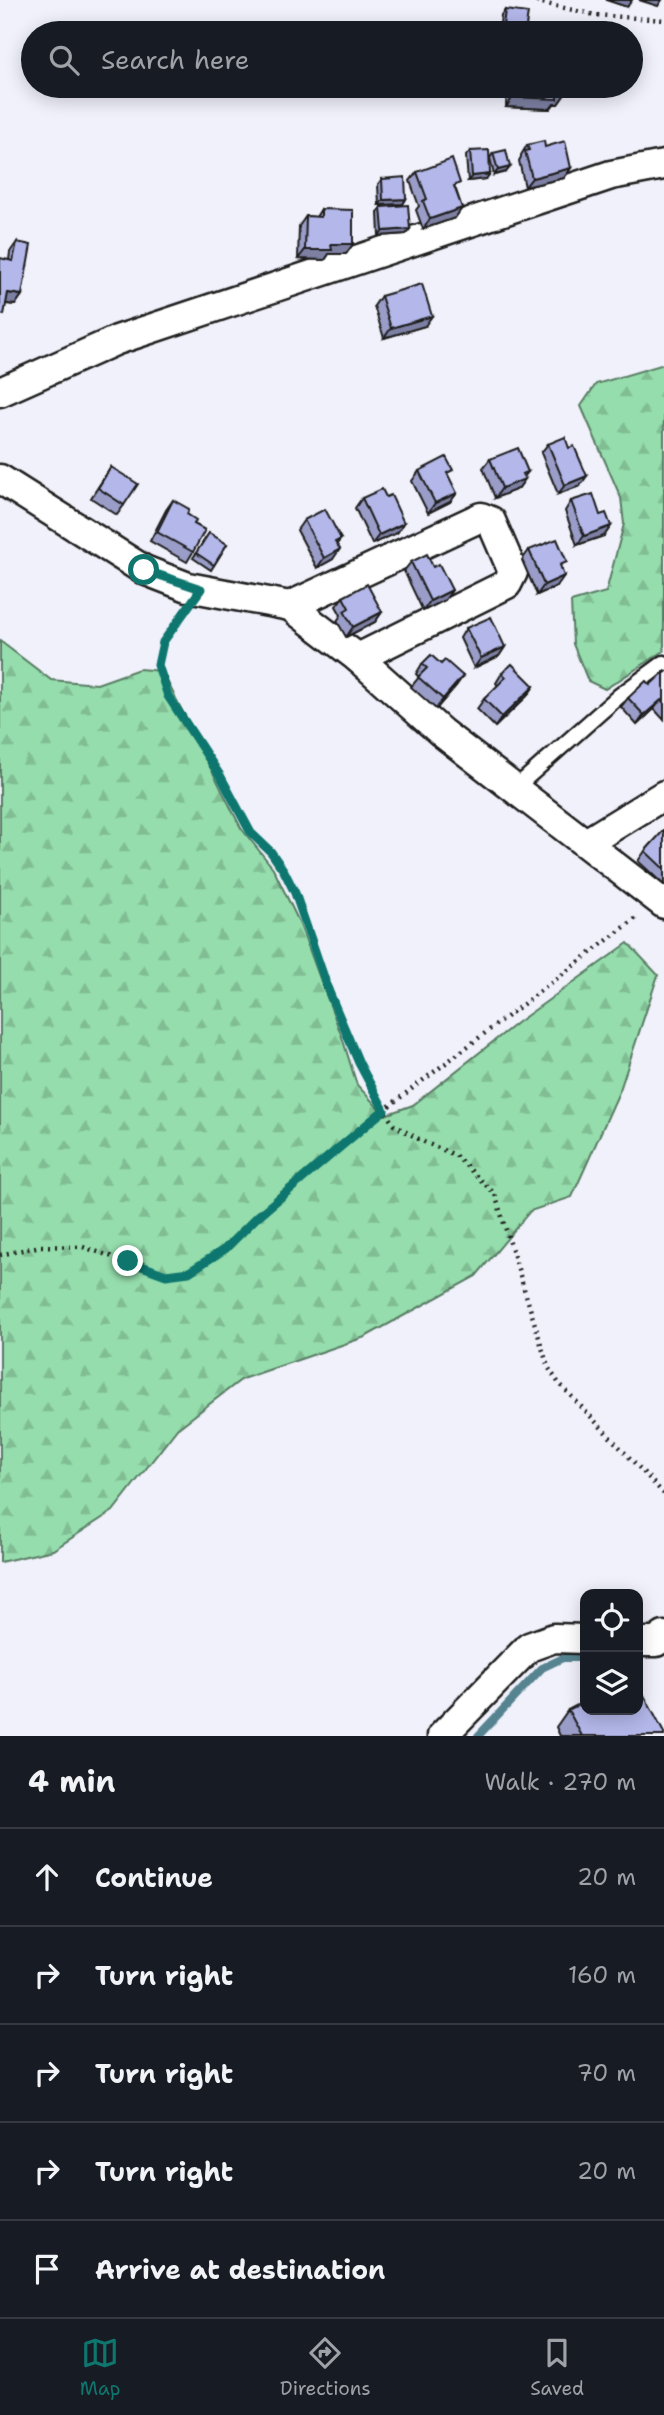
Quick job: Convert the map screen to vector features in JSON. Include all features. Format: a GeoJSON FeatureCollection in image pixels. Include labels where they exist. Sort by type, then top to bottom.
{"type":"FeatureCollection","features":[{"type":"Feature","properties":{"kind":"street"},"geometry":{"type":"LineString","coordinates":[[0,392],[117,340],[611,175],[664,165]]}},
{"type":"Feature","properties":{"kind":"street"},"geometry":{"type":"LineString","coordinates":[[0,479],[144,570],[201,589],[290,606],[358,658],[441,732],[661,902]]}},
{"type":"Feature","properties":{"kind":"street"},"geometry":{"type":"LineString","coordinates":[[290,606],[481,517],[491,521],[513,572],[507,584],[358,658]]}},
{"type":"Feature","properties":{"kind":"street"},"geometry":{"type":"LineString","coordinates":[[586,843],[664,795]]}},
{"type":"Feature","properties":{"kind":"street"},"geometry":{"type":"LineString","coordinates":[[643,1642],[656,1642],[664,1636]]}},
{"type":"Feature","properties":{"kind":"street"},"geometry":{"type":"LineString","coordinates":[[442,1736],[529,1647],[554,1638],[580,1639]]}},
{"type":"Feature","properties":{"kind":"lane"},"geometry":{"type":"LineString","coordinates":[[515,788],[619,696],[664,663]]}},
{"type":"Feature","properties":{"kind":"path"},"geometry":{"type":"LineString","coordinates":[[530,0],[595,15],[664,20]]}},
{"type":"Feature","properties":{"kind":"path"},"geometry":{"type":"LineString","coordinates":[[201,589],[163,642],[158,665],[168,696],[221,777],[251,833],[271,852],[284,871],[295,893],[334,1003],[384,1110],[394,1125],[455,1155],[495,1194],[548,1367],[558,1382],[664,1493]]}},
{"type":"Feature","properties":{"kind":"path"},"geometry":{"type":"LineString","coordinates":[[0,1255],[41,1246],[83,1247],[166,1275],[189,1272],[225,1249],[257,1217],[384,1110],[661,902]]}},
{"type":"Feature","properties":{"kind":"green space"},"geometry":{"type":"Polygon","coordinates":[[[664,364],[664,651],[605,689],[588,681],[573,644],[571,602],[606,592],[624,524],[621,498],[581,406],[596,384],[664,364]]]}},
{"type":"Feature","properties":{"kind":"green space"},"geometry":{"type":"Polygon","coordinates":[[[0,641],[51,680],[97,684],[139,669],[162,671],[241,828],[273,868],[299,922],[357,1085],[385,1115],[413,1105],[518,1022],[628,943],[658,975],[620,1090],[572,1197],[530,1211],[476,1276],[365,1337],[242,1379],[177,1429],[113,1511],[53,1550],[0,1562],[0,641]]]}},
{"type":"Feature","properties":{"kind":"building"},"geometry":{"type":"Polygon","coordinates":[[[505,10],[528,13],[527,21],[504,21],[505,10]]]}},
{"type":"Feature","properties":{"kind":"building"},"geometry":{"type":"Polygon","coordinates":[[[544,141],[545,147],[565,141],[571,168],[532,178],[525,151],[529,150],[527,145],[544,141]]]}},
{"type":"Feature","properties":{"kind":"building"},"geometry":{"type":"Polygon","coordinates":[[[489,150],[490,174],[472,176],[470,151],[489,150]]]}},
{"type":"Feature","properties":{"kind":"building"},"geometry":{"type":"Polygon","coordinates":[[[506,150],[510,167],[498,170],[493,153],[506,150]]]}},
{"type":"Feature","properties":{"kind":"building"},"geometry":{"type":"Polygon","coordinates":[[[452,159],[460,183],[454,186],[462,208],[430,219],[423,201],[427,199],[417,172],[452,159]]]}},
{"type":"Feature","properties":{"kind":"building"},"geometry":{"type":"Polygon","coordinates":[[[405,177],[406,199],[383,200],[382,179],[405,177]]]}},
{"type":"Feature","properties":{"kind":"building"},"geometry":{"type":"Polygon","coordinates":[[[408,205],[410,229],[383,231],[381,207],[408,205]]]}},
{"type":"Feature","properties":{"kind":"building"},"geometry":{"type":"Polygon","coordinates":[[[321,209],[353,210],[353,244],[331,244],[332,250],[305,250],[306,216],[321,217],[321,209]]]}},
{"type":"Feature","properties":{"kind":"building"},"geometry":{"type":"Polygon","coordinates":[[[17,242],[31,245],[22,295],[8,293],[4,315],[0,314],[0,258],[13,261],[17,242]]]}},
{"type":"Feature","properties":{"kind":"building"},"geometry":{"type":"Polygon","coordinates":[[[422,284],[432,316],[391,328],[381,296],[422,284]]]}},
{"type":"Feature","properties":{"kind":"building"},"geometry":{"type":"Polygon","coordinates":[[[565,437],[569,448],[574,446],[587,476],[565,485],[548,444],[565,437]]]}},
{"type":"Feature","properties":{"kind":"building"},"geometry":{"type":"Polygon","coordinates":[[[518,448],[528,472],[522,474],[525,479],[502,488],[490,459],[518,448]]]}},
{"type":"Feature","properties":{"kind":"building"},"geometry":{"type":"Polygon","coordinates":[[[446,457],[453,470],[447,473],[457,493],[435,503],[419,471],[446,457]]]}},
{"type":"Feature","properties":{"kind":"building"},"geometry":{"type":"Polygon","coordinates":[[[111,467],[138,484],[124,505],[98,488],[111,467]]]}},
{"type":"Feature","properties":{"kind":"building"},"geometry":{"type":"Polygon","coordinates":[[[382,489],[386,497],[391,495],[404,523],[379,535],[362,498],[382,489]]]}},
{"type":"Feature","properties":{"kind":"building"},"geometry":{"type":"Polygon","coordinates":[[[593,494],[600,515],[606,513],[611,526],[584,536],[571,501],[593,494]]]}},
{"type":"Feature","properties":{"kind":"building"},"geometry":{"type":"Polygon","coordinates":[[[173,500],[189,509],[187,514],[196,520],[194,524],[205,530],[193,552],[157,532],[173,500]]]}},
{"type":"Feature","properties":{"kind":"building"},"geometry":{"type":"Polygon","coordinates":[[[325,509],[341,539],[335,542],[340,549],[324,558],[304,520],[325,509]]]}},
{"type":"Feature","properties":{"kind":"building"},"geometry":{"type":"Polygon","coordinates":[[[209,533],[227,544],[214,565],[196,553],[209,533]]]}},
{"type":"Feature","properties":{"kind":"building"},"geometry":{"type":"Polygon","coordinates":[[[557,539],[567,562],[560,565],[564,576],[544,585],[529,550],[557,539]]]}},
{"type":"Feature","properties":{"kind":"building"},"geometry":{"type":"Polygon","coordinates":[[[427,554],[433,567],[439,564],[452,590],[430,601],[411,562],[427,554]]]}},
{"type":"Feature","properties":{"kind":"building"},"geometry":{"type":"Polygon","coordinates":[[[367,584],[382,612],[353,627],[344,611],[349,608],[343,597],[367,584]]]}},
{"type":"Feature","properties":{"kind":"building"},"geometry":{"type":"Polygon","coordinates":[[[491,617],[505,647],[481,658],[466,628],[491,617]]]}},
{"type":"Feature","properties":{"kind":"building"},"geometry":{"type":"Polygon","coordinates":[[[431,655],[441,664],[445,660],[463,676],[443,699],[418,677],[427,668],[422,664],[431,655]]]}},
{"type":"Feature","properties":{"kind":"building"},"geometry":{"type":"Polygon","coordinates":[[[512,664],[534,686],[502,717],[484,699],[506,677],[502,673],[512,664]]]}},
{"type":"Feature","properties":{"kind":"building"},"geometry":{"type":"Polygon","coordinates":[[[664,672],[664,703],[661,700],[644,715],[628,698],[646,681],[650,685],[664,672]]]}},
{"type":"Feature","properties":{"kind":"building"},"geometry":{"type":"Polygon","coordinates":[[[664,830],[664,869],[645,851],[664,830]]]}},
{"type":"Feature","properties":{"kind":"building"},"geometry":{"type":"Polygon","coordinates":[[[643,1693],[664,1736],[582,1736],[568,1710],[580,1704],[580,1715],[643,1715],[643,1693]]]}},
{"type":"Feature","properties":{"kind":"waterway"},"geometry":{"type":"LineString","coordinates":[[478,1736],[542,1668],[563,1658],[580,1658]]}},
{"type":"Feature","properties":{"kind":"route"},"geometry":{"type":"LineString","coordinates":[[128,1261],[166,1275],[189,1272],[225,1249],[257,1217],[384,1110],[359,1063],[329,992],[295,893],[284,871],[271,852],[251,833],[221,777],[168,696],[158,665],[163,642],[201,589],[188,587],[144,570]]}}]}
